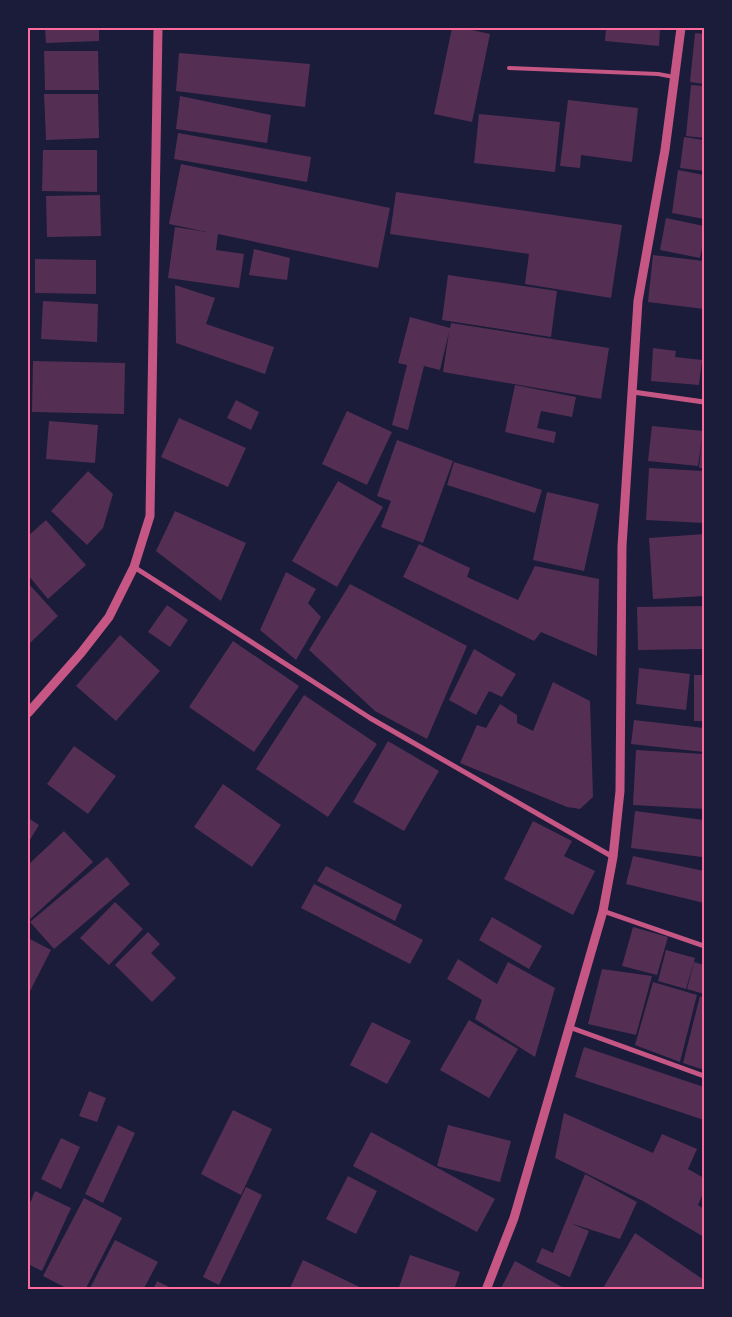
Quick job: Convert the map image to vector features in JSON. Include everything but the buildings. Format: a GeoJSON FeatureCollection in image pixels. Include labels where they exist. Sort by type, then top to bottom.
{"type":"FeatureCollection","features":[{"type":"Feature","properties":{"kind":"street"},"geometry":{"type":"LineString","coordinates":[[28,713],[81,653],[109,616],[134,567],[150,516],[158,28]]}},
{"type":"Feature","properties":{"kind":"street"},"geometry":{"type":"LineString","coordinates":[[486,1290],[514,1218],[603,911],[613,857],[620,791],[622,546],[638,301],[665,150],[680,28]]}},
{"type":"Feature","properties":{"kind":"street"},"geometry":{"type":"LineString","coordinates":[[633,392],[704,402]]}},
{"type":"Feature","properties":{"kind":"street"},"geometry":{"type":"LineString","coordinates":[[134,567],[370,718],[613,857]]}},
{"type":"Feature","properties":{"kind":"street"},"geometry":{"type":"LineString","coordinates":[[603,911],[704,946]]}},
{"type":"Feature","properties":{"kind":"street"},"geometry":{"type":"LineString","coordinates":[[569,1026],[704,1076]]}},
{"type":"Feature","properties":{"kind":"lane"},"geometry":{"type":"LineString","coordinates":[[510,68],[658,74],[674,77]]}}]}
